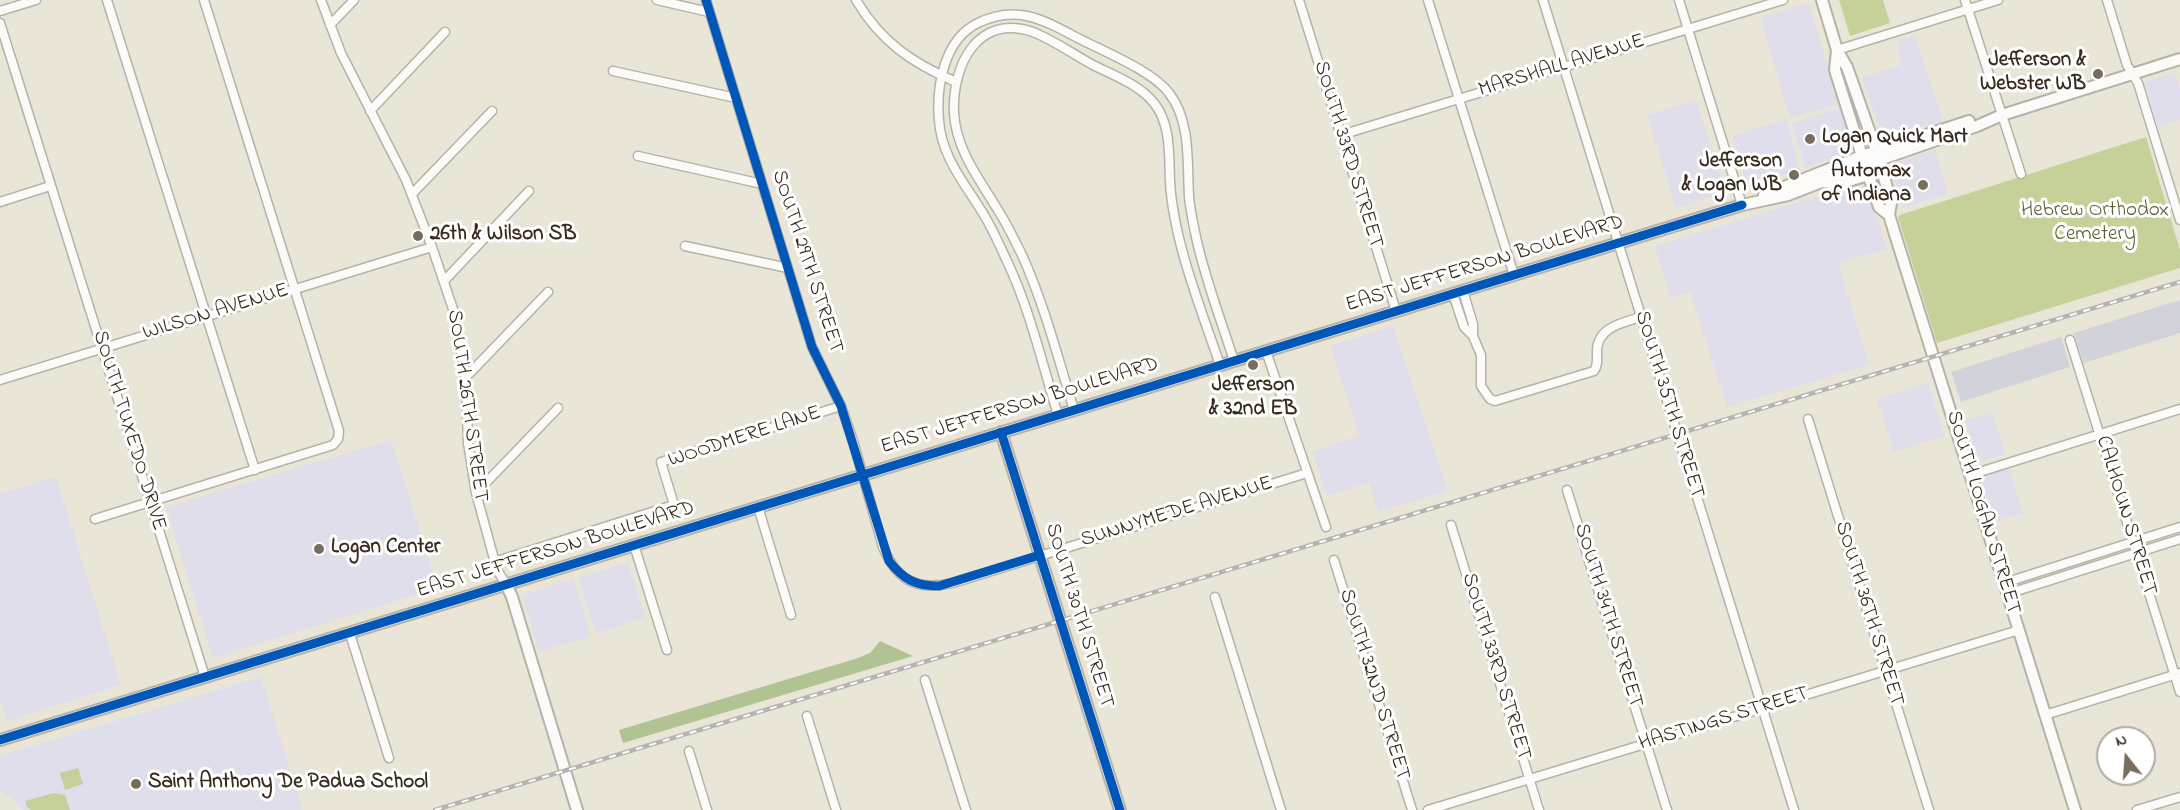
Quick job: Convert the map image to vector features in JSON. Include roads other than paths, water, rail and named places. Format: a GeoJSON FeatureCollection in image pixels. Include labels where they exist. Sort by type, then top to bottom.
{"type":"FeatureCollection","features":[{"type":"Feature","properties":{"kind":"street"},"geometry":{"type":"LineString","coordinates":[[0,11],[36,0]]}},
{"type":"Feature","properties":{"kind":"street"},"geometry":{"type":"LineString","coordinates":[[107,0],[255,470]]}},
{"type":"Feature","properties":{"kind":"street"},"geometry":{"type":"LineString","coordinates":[[94,519],[333,445],[338,439],[339,431],[204,0]]}},
{"type":"Feature","properties":{"kind":"street","name":"SOUTH 26TH STREET"},"geometry":{"type":"LineString","coordinates":[[321,0],[330,25],[370,111],[412,194],[444,281],[456,320],[466,377],[468,443],[476,493],[494,561],[512,597],[577,810]]}},
{"type":"Feature","properties":{"kind":"street"},"geometry":{"type":"LineString","coordinates":[[330,25],[354,0]]}},
{"type":"Feature","properties":{"kind":"street"},"geometry":{"type":"LineString","coordinates":[[657,0],[709,12]]}},
{"type":"Feature","properties":{"kind":"street","name":"SOUTH 29TH STREET"},"geometry":{"type":"LineString","coordinates":[[706,0],[817,358],[841,406],[889,561],[909,581]]}},
{"type":"Feature","properties":{"kind":"street"},"geometry":{"type":"LineString","coordinates":[[856,0],[880,34],[903,55],[956,82]]}},
{"type":"Feature","properties":{"kind":"street","name":"SOUTH 33RD STREET"},"geometry":{"type":"LineString","coordinates":[[1299,0],[1396,311]]}},
{"type":"Feature","properties":{"kind":"street"},"geometry":{"type":"LineString","coordinates":[[1428,0],[1514,275]]}},
{"type":"Feature","properties":{"kind":"street","name":"SOUTH 35TH STREET"},"geometry":{"type":"LineString","coordinates":[[1543,0],[1794,810]]}},
{"type":"Feature","properties":{"kind":"street"},"geometry":{"type":"LineString","coordinates":[[1679,0],[1742,205]]}},
{"type":"Feature","properties":{"kind":"street","name":"MARSHALL AVENUE"},"geometry":{"type":"LineString","coordinates":[[1341,135],[1783,0]]}},
{"type":"Feature","properties":{"kind":"street"},"geometry":{"type":"LineString","coordinates":[[1822,0],[1837,50],[1998,0]]}},
{"type":"Feature","properties":{"kind":"street"},"geometry":{"type":"LineString","coordinates":[[1965,0],[2021,174]]}},
{"type":"Feature","properties":{"kind":"street"},"geometry":{"type":"LineString","coordinates":[[2107,0],[2127,64],[2138,83],[2180,220]]}},
{"type":"Feature","properties":{"kind":"street"},"geometry":{"type":"LineString","coordinates":[[1058,415],[1017,283],[985,217],[956,172],[944,146],[939,121],[942,76],[953,46],[962,34],[987,19],[1004,14],[1015,14],[1044,20],[1159,82],[1174,100],[1181,118],[1187,153],[1190,199],[1197,240],[1234,361]]}},
{"type":"Feature","properties":{"kind":"street","name":"SOUTH TUXEDO DRIVE"},"geometry":{"type":"LineString","coordinates":[[0,23],[206,677]]}},
{"type":"Feature","properties":{"kind":"street"},"geometry":{"type":"LineString","coordinates":[[1074,410],[1044,315],[1021,254],[963,152],[956,128],[954,114],[956,82],[966,55],[972,46],[994,32],[1014,28],[1034,33],[1148,95],[1162,115],[1167,134],[1170,185],[1176,222],[1220,365]]}},
{"type":"Feature","properties":{"kind":"street"},"geometry":{"type":"LineString","coordinates":[[370,111],[445,32]]}},
{"type":"Feature","properties":{"kind":"street","name":"SOUTH LOGAN STREET"},"geometry":{"type":"LineString","coordinates":[[1837,50],[1847,67],[1878,155],[1891,202],[1889,215],[2075,810]]}},
{"type":"Feature","properties":{"kind":"street","name":"SOUTH LOGAN STREET"},"geometry":{"type":"LineString","coordinates":[[1837,50],[1835,70],[1879,207],[1889,215]]}},
{"type":"Feature","properties":{"kind":"street","name":"EAST JEFFERSON BOULEVARD"},"geometry":{"type":"LineString","coordinates":[[1742,205],[1788,195],[1865,165],[1878,155],[1976,119],[2001,115],[2180,59]]}},
{"type":"Feature","properties":{"kind":"street"},"geometry":{"type":"LineString","coordinates":[[613,71],[736,99]]}},
{"type":"Feature","properties":{"kind":"street"},"geometry":{"type":"LineString","coordinates":[[412,194],[492,111]]}},
{"type":"Feature","properties":{"kind":"street"},"geometry":{"type":"LineString","coordinates":[[638,156],[762,184]]}},
{"type":"Feature","properties":{"kind":"street","name":"EAST JEFFERSON BOULEVARD"},"geometry":{"type":"LineString","coordinates":[[0,740],[1742,205],[1865,165]]}},
{"type":"Feature","properties":{"kind":"street"},"geometry":{"type":"LineString","coordinates":[[0,202],[50,186]]}},
{"type":"Feature","properties":{"kind":"street"},"geometry":{"type":"LineString","coordinates":[[444,281],[529,191]]}},
{"type":"Feature","properties":{"kind":"street"},"geometry":{"type":"LineString","coordinates":[[685,246],[788,268]]}},
{"type":"Feature","properties":{"kind":"street","name":"WILSON AVENUE"},"geometry":{"type":"LineString","coordinates":[[0,380],[432,247]]}},
{"type":"Feature","properties":{"kind":"street"},"geometry":{"type":"LineString","coordinates":[[466,377],[548,292]]}},
{"type":"Feature","properties":{"kind":"street"},"geometry":{"type":"LineString","coordinates":[[1458,292],[1464,327],[1473,336],[1481,355],[1481,386],[1490,399],[1501,400],[1593,371],[1597,365],[1597,345],[1603,333],[1641,317]]}},
{"type":"Feature","properties":{"kind":"street","name":"CALHOUN STREET"},"geometry":{"type":"LineString","coordinates":[[2070,340],[2133,542],[2177,673],[2180,692]]}},
{"type":"Feature","properties":{"kind":"street"},"geometry":{"type":"LineString","coordinates":[[1266,351],[1326,527]]}},
{"type":"Feature","properties":{"kind":"street","name":"WOODMERE LANE"},"geometry":{"type":"LineString","coordinates":[[494,561],[674,505],[661,462],[841,406]]}},
{"type":"Feature","properties":{"kind":"street"},"geometry":{"type":"LineString","coordinates":[[476,493],[558,408]]}},
{"type":"Feature","properties":{"kind":"street"},"geometry":{"type":"LineString","coordinates":[[1970,475],[2180,409]]}},
{"type":"Feature","properties":{"kind":"street","name":"SOUTH 36TH STREET"},"geometry":{"type":"LineString","coordinates":[[1808,419],[1929,810]]}},
{"type":"Feature","properties":{"kind":"street","name":"SOUTH 30TH STREET"},"geometry":{"type":"LineString","coordinates":[[1001,432],[1119,810]]}},
{"type":"Feature","properties":{"kind":"street","name":"SUNNYMEDE AVENUE"},"geometry":{"type":"LineString","coordinates":[[909,581],[926,586],[939,586],[1307,473]]}},
{"type":"Feature","properties":{"kind":"street","name":"SOUTH 34TH STREET"},"geometry":{"type":"LineString","coordinates":[[1568,490],[1667,810]]}},
{"type":"Feature","properties":{"kind":"street"},"geometry":{"type":"LineString","coordinates":[[758,507],[792,615]]}},
{"type":"Feature","properties":{"kind":"street","name":"SOUTH 33RD STREET"},"geometry":{"type":"LineString","coordinates":[[1451,525],[1539,810]]}},
{"type":"Feature","properties":{"kind":"street"},"geometry":{"type":"LineString","coordinates":[[2006,588],[2180,527]]}},
{"type":"Feature","properties":{"kind":"street"},"geometry":{"type":"LineString","coordinates":[[2006,588],[2137,553],[2180,539]]}},
{"type":"Feature","properties":{"kind":"street"},"geometry":{"type":"LineString","coordinates":[[634,545],[667,650]]}},
{"type":"Feature","properties":{"kind":"street","name":"SOUTH 32ND STREET"},"geometry":{"type":"LineString","coordinates":[[1334,560],[1412,810]]}},
{"type":"Feature","properties":{"kind":"street"},"geometry":{"type":"LineString","coordinates":[[1215,597],[1281,810]]}},
{"type":"Feature","properties":{"kind":"street","name":"HASTINGS STREET"},"geometry":{"type":"LineString","coordinates":[[1428,810],[2019,630]]}},
{"type":"Feature","properties":{"kind":"street"},"geometry":{"type":"LineString","coordinates":[[350,634],[389,758]]}},
{"type":"Feature","properties":{"kind":"street"},"geometry":{"type":"LineString","coordinates":[[2045,715],[2177,673]]}},
{"type":"Feature","properties":{"kind":"street"},"geometry":{"type":"LineString","coordinates":[[925,680],[966,810]]}},
{"type":"Feature","properties":{"kind":"street"},"geometry":{"type":"LineString","coordinates":[[807,716],[836,810]]}},
{"type":"Feature","properties":{"kind":"street"},"geometry":{"type":"LineString","coordinates":[[689,751],[707,810]]}},
{"type":"Feature","properties":{"kind":"street"},"geometry":{"type":"LineString","coordinates":[[2137,810],[2180,797]]}},
{"type":"Feature","properties":{"kind":"railway"},"geometry":{"type":"LineString","coordinates":[[435,810],[2180,282]]}},
{"type":"Feature","properties":{"kind":"place","name":"Jefferson & Webster WB"},"geometry":{"type":"Point","coordinates":[2098,74]}},
{"type":"Feature","properties":{"kind":"place","name":"Logan Quick Mart"},"geometry":{"type":"Point","coordinates":[1810,139]}},
{"type":"Feature","properties":{"kind":"place","name":"Jefferson & Logan WB"},"geometry":{"type":"Point","coordinates":[1794,175]}},
{"type":"Feature","properties":{"kind":"place","name":"Automax of Indiana"},"geometry":{"type":"Point","coordinates":[1923,185]}},
{"type":"Feature","properties":{"kind":"place","name":"26th & Wilson SB"},"geometry":{"type":"Point","coordinates":[418,236]}},
{"type":"Feature","properties":{"kind":"place","name":"Jefferson & 32nd EB"},"geometry":{"type":"Point","coordinates":[1253,365]}},
{"type":"Feature","properties":{"kind":"place","name":"Logan Center"},"geometry":{"type":"Point","coordinates":[319,549]}},
{"type":"Feature","properties":{"kind":"place","name":"Saint Anthony De Padua School"},"geometry":{"type":"Point","coordinates":[136,784]}},
{"type":"Feature","properties":{"kind":"park label","name":"Hebrew Orthodox Cemetery"},"geometry":{"type":"Point","coordinates":[2095,224]}}]}
